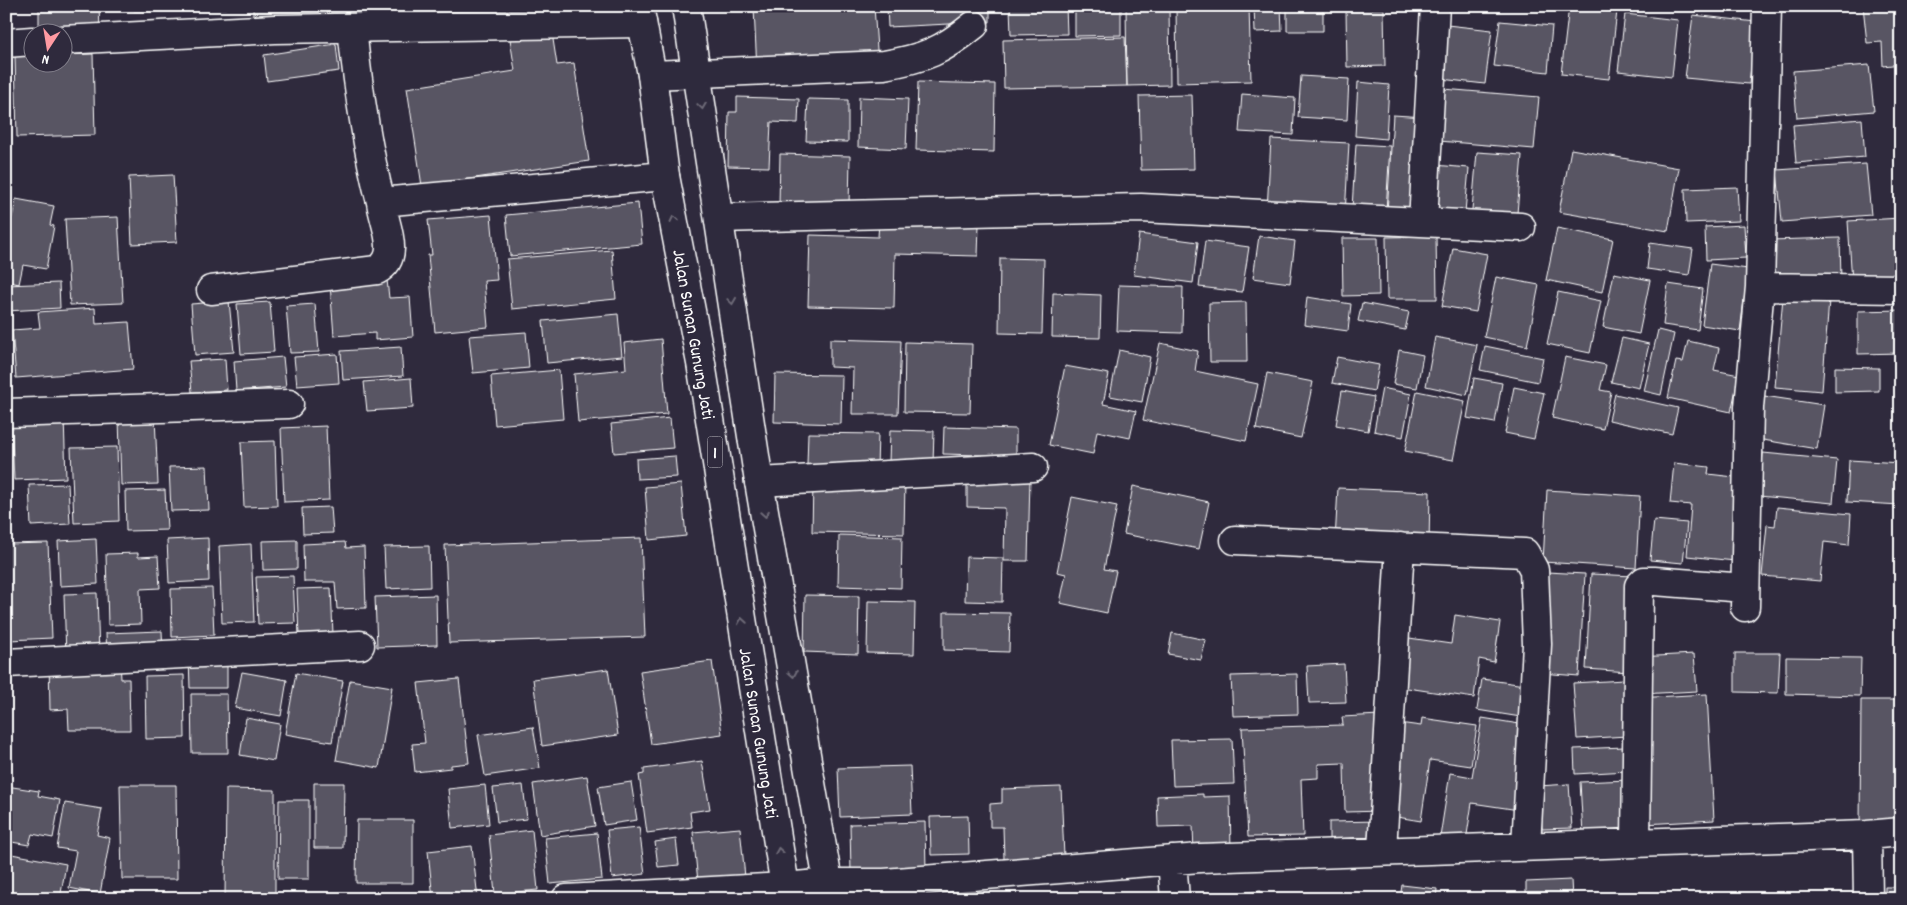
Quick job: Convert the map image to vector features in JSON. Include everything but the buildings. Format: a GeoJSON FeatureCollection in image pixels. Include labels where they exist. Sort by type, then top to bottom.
{"type":"FeatureCollection","features":[{"type":"Feature","properties":{"kind":"main road"},"geometry":{"type":"LineString","coordinates":[[686,6],[759,482],[830,891]]}},
{"type":"Feature","properties":{"kind":"main road"},"geometry":{"type":"LineString","coordinates":[[1423,222],[1435,6]]}},
{"type":"Feature","properties":{"kind":"main road"},"geometry":{"type":"LineString","coordinates":[[1636,843],[1639,586],[1644,581],[1654,581],[1745,597],[1750,407],[1760,287],[1767,6]]}},
{"type":"Feature","properties":{"kind":"main road"},"geometry":{"type":"LineString","coordinates":[[72,39],[640,14]]}},
{"type":"Feature","properties":{"kind":"main road","name":"Jalan Sunan Gunung Jati"},"geometry":{"type":"LineString","coordinates":[[640,14],[652,75],[665,176],[684,267],[786,893]]}},
{"type":"Feature","properties":{"kind":"main road"},"geometry":{"type":"LineString","coordinates":[[652,75],[884,66],[916,60],[939,50],[974,25]]}},
{"type":"Feature","properties":{"kind":"main road"},"geometry":{"type":"LineString","coordinates":[[211,290],[377,270],[386,265],[391,255],[381,202],[370,162],[355,64],[352,28]]}},
{"type":"Feature","properties":{"kind":"main road"},"geometry":{"type":"LineString","coordinates":[[6,43],[22,42]]}},
{"type":"Feature","properties":{"kind":"main road"},"geometry":{"type":"LineString","coordinates":[[381,202],[665,176]]}},
{"type":"Feature","properties":{"kind":"main road"},"geometry":{"type":"LineString","coordinates":[[719,218],[1140,208],[1521,228]]}},
{"type":"Feature","properties":{"kind":"main road"},"geometry":{"type":"LineString","coordinates":[[684,267],[726,263]]}},
{"type":"Feature","properties":{"kind":"main road"},"geometry":{"type":"LineString","coordinates":[[1760,287],[1901,289]]}},
{"type":"Feature","properties":{"kind":"main road"},"geometry":{"type":"LineString","coordinates":[[6,413],[289,404]]}},
{"type":"Feature","properties":{"kind":"main road"},"geometry":{"type":"LineString","coordinates":[[759,482],[1033,467]]}},
{"type":"Feature","properties":{"kind":"main road"},"geometry":{"type":"LineString","coordinates":[[1235,540],[1515,551],[1525,553],[1531,560],[1534,570],[1537,644],[1526,846]]}},
{"type":"Feature","properties":{"kind":"main road"},"geometry":{"type":"LineString","coordinates":[[1382,850],[1400,547]]}},
{"type":"Feature","properties":{"kind":"main road"},"geometry":{"type":"LineString","coordinates":[[6,663],[360,645]]}},
{"type":"Feature","properties":{"kind":"main road"},"geometry":{"type":"LineString","coordinates":[[566,899],[830,891],[884,883],[1172,860],[1382,850],[1867,835],[1901,832]]}},
{"type":"Feature","properties":{"kind":"main road"},"geometry":{"type":"LineString","coordinates":[[1867,835],[1868,899]]}},
{"type":"Feature","properties":{"kind":"main road"},"geometry":{"type":"LineString","coordinates":[[1172,860],[1175,899]]}}]}
